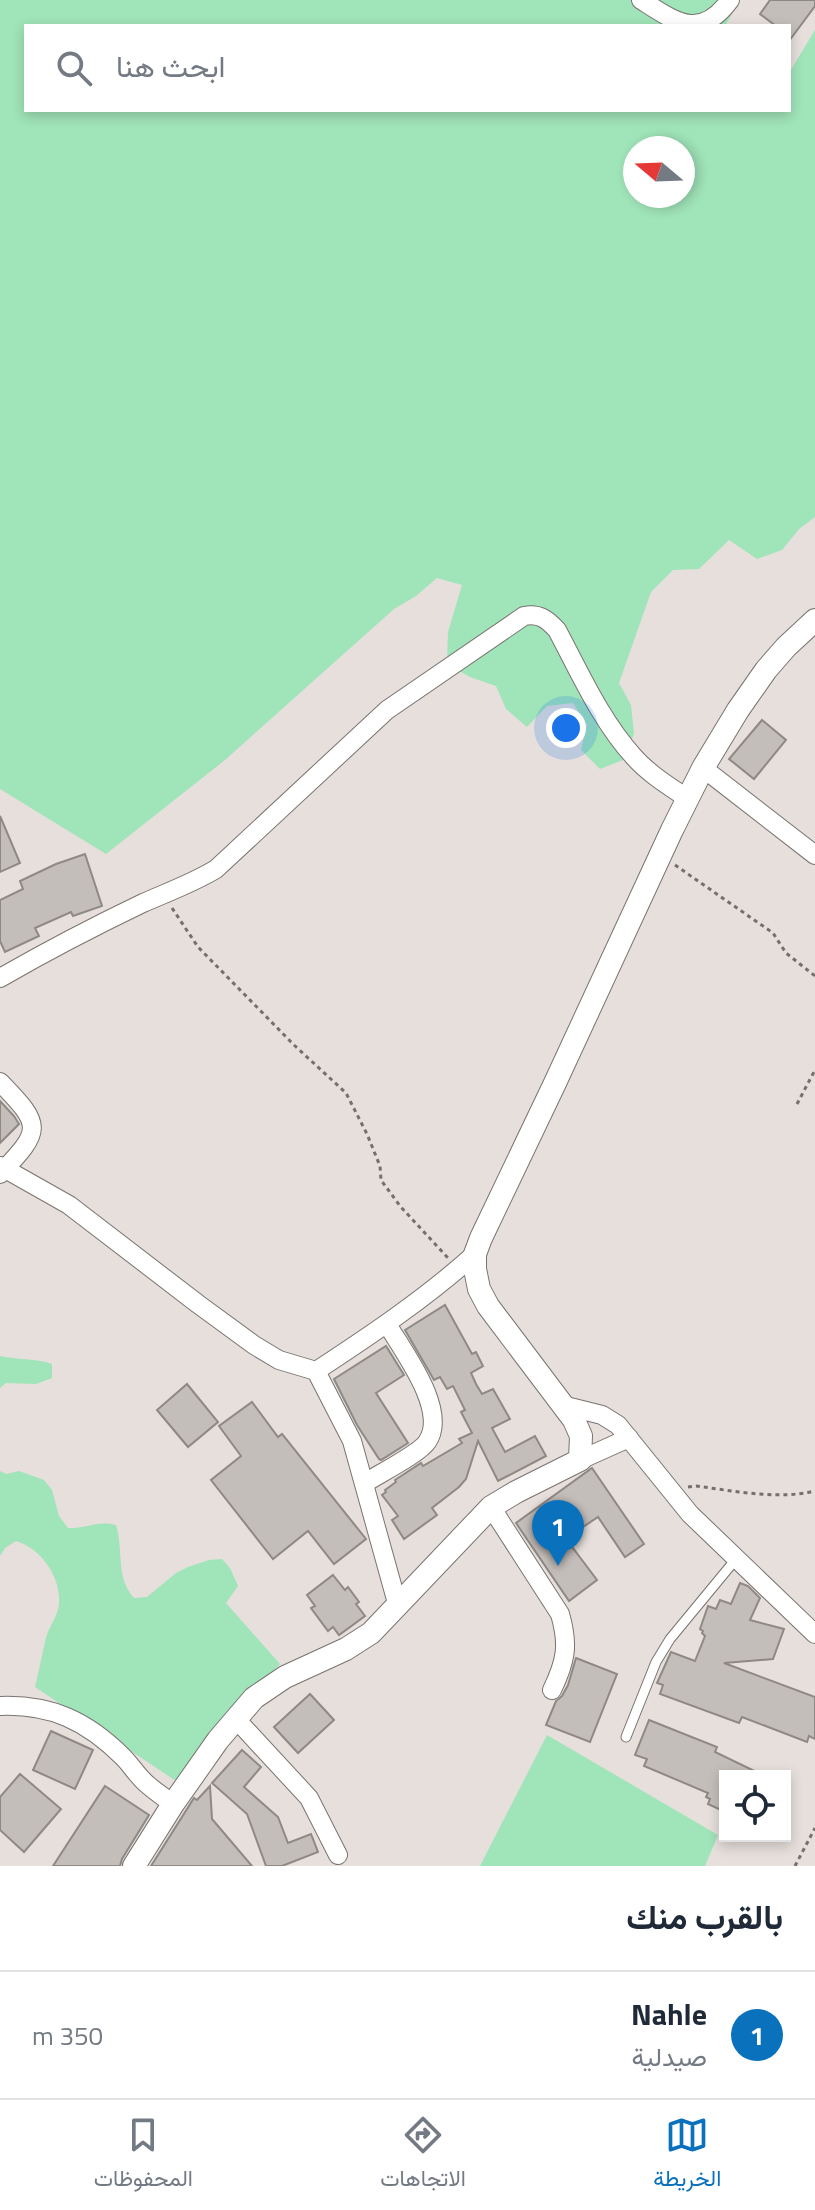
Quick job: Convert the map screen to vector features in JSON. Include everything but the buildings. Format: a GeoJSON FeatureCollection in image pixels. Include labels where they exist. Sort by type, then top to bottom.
{"type":"FeatureCollection","features":[{"type":"Feature","properties":{"kind":"street"},"geometry":{"type":"LineString","coordinates":[[641,0],[684,24]]}},
{"type":"Feature","properties":{"kind":"street"},"geometry":{"type":"LineString","coordinates":[[699,24],[721,13],[730,0]]}},
{"type":"Feature","properties":{"kind":"street"},"geometry":{"type":"LineString","coordinates":[[0,978],[49,950],[216,869],[387,710],[524,616],[547,619],[557,630],[608,722],[632,755],[688,799]]}},
{"type":"Feature","properties":{"kind":"street"},"geometry":{"type":"LineString","coordinates":[[580,1460],[581,1436],[574,1420],[488,1306],[479,1289],[475,1254],[502,1190],[703,768],[766,670],[813,625]]}},
{"type":"Feature","properties":{"kind":"street"},"geometry":{"type":"LineString","coordinates":[[703,768],[815,855]]}},
{"type":"Feature","properties":{"kind":"street"},"geometry":{"type":"LineString","coordinates":[[0,1082],[29,1112],[32,1127],[29,1143],[1,1170],[69,1205],[254,1345],[279,1360],[316,1371],[352,1441],[397,1603]]}},
{"type":"Feature","properties":{"kind":"street"},"geometry":{"type":"LineString","coordinates":[[316,1371],[387,1324],[475,1254]]}},
{"type":"Feature","properties":{"kind":"street"},"geometry":{"type":"LineString","coordinates":[[365,1483],[426,1445],[432,1433],[432,1408],[420,1379],[387,1324]]}},
{"type":"Feature","properties":{"kind":"street"},"geometry":{"type":"LineString","coordinates":[[566,1406],[602,1415],[618,1425],[690,1514],[815,1634]]}},
{"type":"Feature","properties":{"kind":"street"},"geometry":{"type":"LineString","coordinates":[[134,1866],[218,1740],[254,1698],[275,1683],[346,1649],[371,1633],[491,1507],[629,1438]]}},
{"type":"Feature","properties":{"kind":"street"},"geometry":{"type":"LineString","coordinates":[[491,1507],[560,1614],[566,1633],[566,1652],[552,1690]]}},
{"type":"Feature","properties":{"kind":"street"},"geometry":{"type":"LineString","coordinates":[[0,1706],[42,1708],[79,1721],[101,1736],[125,1758],[145,1783],[173,1804]]}},
{"type":"Feature","properties":{"kind":"street"},"geometry":{"type":"LineString","coordinates":[[236,1719],[309,1798],[338,1855]]}},
{"type":"Feature","properties":{"kind":"lane"},"geometry":{"type":"LineString","coordinates":[[626,1737],[656,1662],[670,1639],[736,1559]]}},
{"type":"Feature","properties":{"kind":"path"},"geometry":{"type":"LineString","coordinates":[[660,855],[773,933],[786,953],[815,976]]}},
{"type":"Feature","properties":{"kind":"path"},"geometry":{"type":"LineString","coordinates":[[163,895],[198,947],[346,1093],[376,1155],[381,1180],[400,1206],[458,1269]]}},
{"type":"Feature","properties":{"kind":"path"},"geometry":{"type":"LineString","coordinates":[[797,1104],[815,1070]]}},
{"type":"Feature","properties":{"kind":"path"},"geometry":{"type":"LineString","coordinates":[[672,1490],[696,1486],[776,1495],[815,1491]]}},
{"type":"Feature","properties":{"kind":"path"},"geometry":{"type":"LineString","coordinates":[[795,1866],[815,1828]]}},
{"type":"Feature","properties":{"kind":"green space"},"geometry":{"type":"Polygon","coordinates":[[[0,0],[740,0],[726,24],[24,24],[24,112],[791,112],[791,70],[815,30],[815,517],[799,529],[782,550],[757,559],[729,540],[699,569],[673,570],[651,592],[619,683],[631,705],[634,734],[623,760],[600,769],[581,750],[587,725],[573,703],[547,706],[527,727],[506,709],[496,686],[470,677],[447,664],[448,632],[462,585],[437,578],[394,609],[225,760],[106,854],[0,789],[0,0]]]}},
{"type":"Feature","properties":{"kind":"green space"},"geometry":{"type":"Polygon","coordinates":[[[0,1356],[52,1364],[52,1378],[36,1384],[6,1383],[0,1388],[0,1356]]]}},
{"type":"Feature","properties":{"kind":"green space"},"geometry":{"type":"Polygon","coordinates":[[[0,1471],[6,1474],[19,1471],[44,1480],[52,1490],[59,1516],[68,1528],[116,1525],[124,1581],[134,1598],[147,1597],[176,1573],[209,1560],[222,1559],[230,1568],[238,1586],[226,1603],[280,1664],[244,1700],[176,1781],[35,1687],[46,1638],[59,1607],[59,1593],[53,1573],[33,1550],[16,1541],[5,1548],[0,1556],[0,1471]]]}},
{"type":"Feature","properties":{"kind":"green space"},"geometry":{"type":"Polygon","coordinates":[[[547,1735],[718,1835],[705,1866],[480,1866],[547,1735]]]}},
{"type":"Feature","properties":{"kind":"place","name":"Nahle"},"geometry":{"type":"Point","coordinates":[558,1566]}}]}
